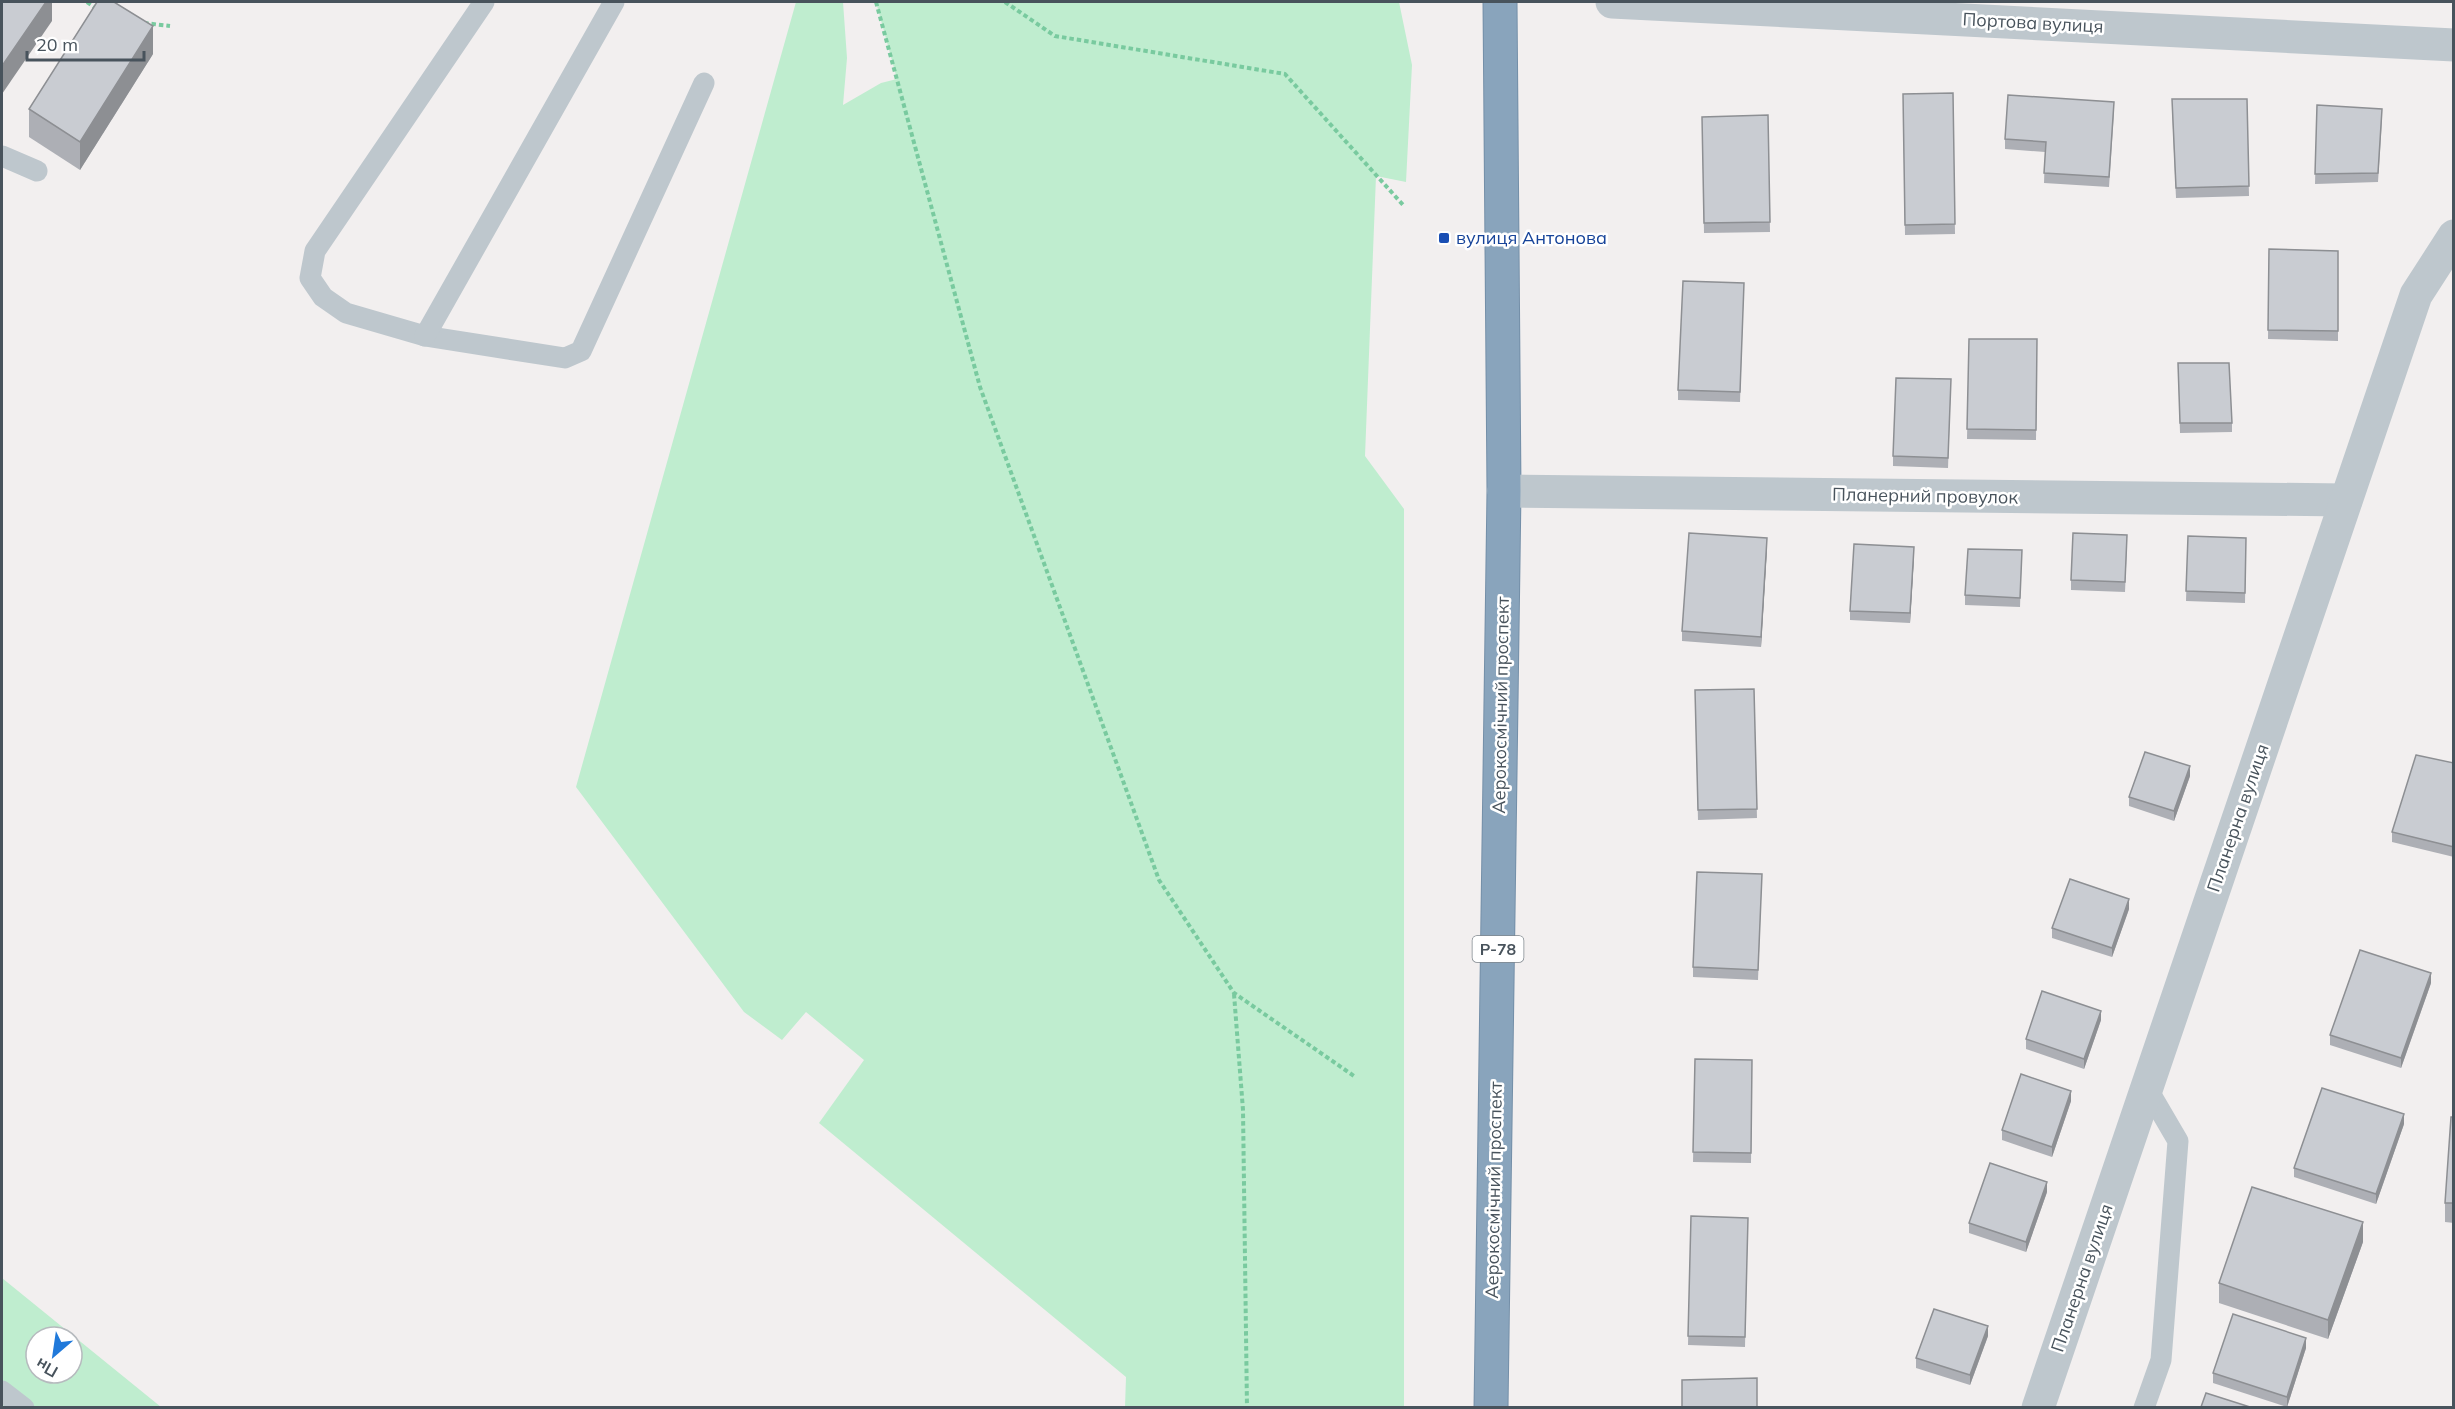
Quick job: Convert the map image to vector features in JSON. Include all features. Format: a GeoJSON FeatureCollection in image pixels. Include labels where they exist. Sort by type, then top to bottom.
{"type":"FeatureCollection","features":[{"type":"Feature","properties":{"kind":"highway","name":"Аерокосмічний проспект"},"geometry":{"type":"LineString","coordinates":[[1491,1407],[1504,491],[1500,2]]}},
{"type":"Feature","properties":{"kind":"street","name":"Портова вулиця"},"geometry":{"type":"LineString","coordinates":[[1612,2],[2454,45]]}},
{"type":"Feature","properties":{"kind":"street","name":"Планерна вулиця"},"geometry":{"type":"LineString","coordinates":[[2038,1407],[2416,295],[2454,236]]}},
{"type":"Feature","properties":{"kind":"street","name":"Планерний провулок"},"geometry":{"type":"LineString","coordinates":[[1504,491],[2346,500]]}},
{"type":"Feature","properties":{"kind":"lane"},"geometry":{"type":"LineString","coordinates":[[484,2],[315,251],[310,278],[323,297],[346,313],[424,336],[565,358],[581,351],[704,83]]}},
{"type":"Feature","properties":{"kind":"lane"},"geometry":{"type":"LineString","coordinates":[[424,336],[614,2]]}},
{"type":"Feature","properties":{"kind":"lane"},"geometry":{"type":"LineString","coordinates":[[2,156],[37,171]]}},
{"type":"Feature","properties":{"kind":"lane"},"geometry":{"type":"LineString","coordinates":[[2144,1407],[2161,1360],[2178,1141],[2146,1089]]}},
{"type":"Feature","properties":{"kind":"lane"},"geometry":{"type":"LineString","coordinates":[[2,1391],[24,1407]]}},
{"type":"Feature","properties":{"kind":"path"},"geometry":{"type":"LineString","coordinates":[[87,2],[103,13]]}},
{"type":"Feature","properties":{"kind":"path"},"geometry":{"type":"LineString","coordinates":[[876,2],[980,387],[1159,880],[1234,993],[1354,1076]]}},
{"type":"Feature","properties":{"kind":"path"},"geometry":{"type":"LineString","coordinates":[[1005,2],[1055,36],[1285,74],[1404,206]]}},
{"type":"Feature","properties":{"kind":"path"},"geometry":{"type":"LineString","coordinates":[[141,22],[170,26]]}},
{"type":"Feature","properties":{"kind":"path"},"geometry":{"type":"LineString","coordinates":[[1234,993],[1243,1110],[1247,1407]]}},
{"type":"Feature","properties":{"kind":"green space"},"geometry":{"type":"Polygon","coordinates":[[[796,2],[843,2],[847,58],[843,105],[881,83],[897,79],[876,2],[1399,2],[1412,65],[1406,182],[1376,176],[1365,456],[1404,509],[1404,1407],[1125,1407],[1126,1377],[819,1123],[864,1060],[806,1012],[782,1040],[744,1012],[576,787],[796,2]]]}},
{"type":"Feature","properties":{"kind":"green space"},"geometry":{"type":"Polygon","coordinates":[[[2,1278],[60,1325],[24,1325],[24,1385],[84,1385],[84,1345],[161,1407],[2,1407],[2,1278]]]}},
{"type":"Feature","properties":{"kind":"building"},"geometry":{"type":"Polygon","coordinates":[[[2,2],[46,2],[2,66],[2,2]]]}},
{"type":"Feature","properties":{"kind":"building"},"geometry":{"type":"Polygon","coordinates":[[[97,2],[114,2],[153,26],[80,142],[29,109],[97,2]]]}},
{"type":"Feature","properties":{"kind":"building"},"geometry":{"type":"Polygon","coordinates":[[[1953,93],[1955,224],[1905,225],[1903,94],[1953,93]]]}},
{"type":"Feature","properties":{"kind":"building"},"geometry":{"type":"Polygon","coordinates":[[[2008,95],[2114,102],[2109,177],[2044,173],[2046,142],[2005,139],[2008,95]]]}},
{"type":"Feature","properties":{"kind":"building"},"geometry":{"type":"Polygon","coordinates":[[[2172,99],[2247,99],[2249,186],[2176,188],[2172,99]]]}},
{"type":"Feature","properties":{"kind":"building"},"geometry":{"type":"Polygon","coordinates":[[[2317,105],[2382,109],[2378,173],[2315,174],[2317,105]]]}},
{"type":"Feature","properties":{"kind":"building"},"geometry":{"type":"Polygon","coordinates":[[[1768,115],[1770,222],[1704,223],[1702,117],[1768,115]]]}},
{"type":"Feature","properties":{"kind":"building"},"geometry":{"type":"Polygon","coordinates":[[[2269,249],[2338,251],[2338,331],[2268,330],[2269,249]]]}},
{"type":"Feature","properties":{"kind":"building"},"geometry":{"type":"Polygon","coordinates":[[[1683,281],[1744,283],[1740,392],[1678,390],[1683,281]]]}},
{"type":"Feature","properties":{"kind":"building"},"geometry":{"type":"Polygon","coordinates":[[[1969,339],[2037,339],[2036,430],[1967,429],[1969,339]]]}},
{"type":"Feature","properties":{"kind":"building"},"geometry":{"type":"Polygon","coordinates":[[[2178,363],[2229,363],[2232,423],[2180,423],[2178,363]]]}},
{"type":"Feature","properties":{"kind":"building"},"geometry":{"type":"Polygon","coordinates":[[[1896,378],[1951,379],[1948,458],[1893,456],[1896,378]]]}},
{"type":"Feature","properties":{"kind":"building"},"geometry":{"type":"Polygon","coordinates":[[[1689,533],[1767,538],[1761,637],[1682,631],[1689,533]]]}},
{"type":"Feature","properties":{"kind":"building"},"geometry":{"type":"Polygon","coordinates":[[[2073,533],[2127,535],[2125,582],[2071,580],[2073,533]]]}},
{"type":"Feature","properties":{"kind":"building"},"geometry":{"type":"Polygon","coordinates":[[[2188,536],[2246,538],[2245,593],[2186,591],[2188,536]]]}},
{"type":"Feature","properties":{"kind":"building"},"geometry":{"type":"Polygon","coordinates":[[[1854,544],[1914,547],[1910,613],[1850,611],[1854,544]]]}},
{"type":"Feature","properties":{"kind":"building"},"geometry":{"type":"Polygon","coordinates":[[[1968,549],[2022,550],[2020,598],[1965,595],[1968,549]]]}},
{"type":"Feature","properties":{"kind":"building"},"geometry":{"type":"Polygon","coordinates":[[[1754,689],[1757,809],[1698,810],[1695,690],[1754,689]]]}},
{"type":"Feature","properties":{"kind":"building"},"geometry":{"type":"Polygon","coordinates":[[[2145,752],[2190,766],[2174,811],[2129,797],[2145,752]]]}},
{"type":"Feature","properties":{"kind":"building"},"geometry":{"type":"Polygon","coordinates":[[[2416,755],[2454,763],[2454,847],[2392,832],[2416,755]]]}},
{"type":"Feature","properties":{"kind":"building"},"geometry":{"type":"Polygon","coordinates":[[[1697,872],[1762,874],[1758,970],[1693,967],[1697,872]]]}},
{"type":"Feature","properties":{"kind":"building"},"geometry":{"type":"Polygon","coordinates":[[[2070,879],[2129,899],[2112,948],[2052,928],[2070,879]]]}},
{"type":"Feature","properties":{"kind":"building"},"geometry":{"type":"Polygon","coordinates":[[[2360,950],[2431,973],[2401,1058],[2330,1035],[2360,950]]]}},
{"type":"Feature","properties":{"kind":"building"},"geometry":{"type":"Polygon","coordinates":[[[2042,991],[2101,1011],[2084,1059],[2026,1039],[2042,991]]]}},
{"type":"Feature","properties":{"kind":"building"},"geometry":{"type":"Polygon","coordinates":[[[1695,1059],[1752,1060],[1751,1153],[1693,1152],[1695,1059]]]}},
{"type":"Feature","properties":{"kind":"building"},"geometry":{"type":"Polygon","coordinates":[[[2021,1074],[2071,1091],[2052,1147],[2002,1130],[2021,1074]]]}},
{"type":"Feature","properties":{"kind":"building"},"geometry":{"type":"Polygon","coordinates":[[[2322,1088],[2404,1114],[2376,1194],[2294,1168],[2322,1088]]]}},
{"type":"Feature","properties":{"kind":"building"},"geometry":{"type":"Polygon","coordinates":[[[2451,1117],[2454,1117],[2454,1203],[2445,1203],[2451,1117]]]}},
{"type":"Feature","properties":{"kind":"building"},"geometry":{"type":"Polygon","coordinates":[[[1990,1163],[2047,1182],[2026,1242],[1969,1223],[1990,1163]]]}},
{"type":"Feature","properties":{"kind":"building"},"geometry":{"type":"Polygon","coordinates":[[[2252,1187],[2363,1222],[2328,1320],[2219,1283],[2252,1187]]]}},
{"type":"Feature","properties":{"kind":"building"},"geometry":{"type":"Polygon","coordinates":[[[1691,1216],[1748,1218],[1745,1337],[1688,1336],[1691,1216]]]}},
{"type":"Feature","properties":{"kind":"building"},"geometry":{"type":"Polygon","coordinates":[[[1934,1309],[1988,1326],[1970,1375],[1916,1358],[1934,1309]]]}},
{"type":"Feature","properties":{"kind":"building"},"geometry":{"type":"Polygon","coordinates":[[[2233,1314],[2306,1338],[2287,1397],[2213,1373],[2233,1314]]]}},
{"type":"Feature","properties":{"kind":"building"},"geometry":{"type":"Polygon","coordinates":[[[1757,1378],[1757,1407],[1682,1407],[1682,1380],[1757,1378]]]}},
{"type":"Feature","properties":{"kind":"building"},"geometry":{"type":"Polygon","coordinates":[[[2206,1393],[2250,1407],[2201,1407],[2206,1393]]]}},
{"type":"Feature","properties":{"kind":"place","name":"вулиця Антонова"},"geometry":{"type":"Point","coordinates":[1444,238]}}]}
